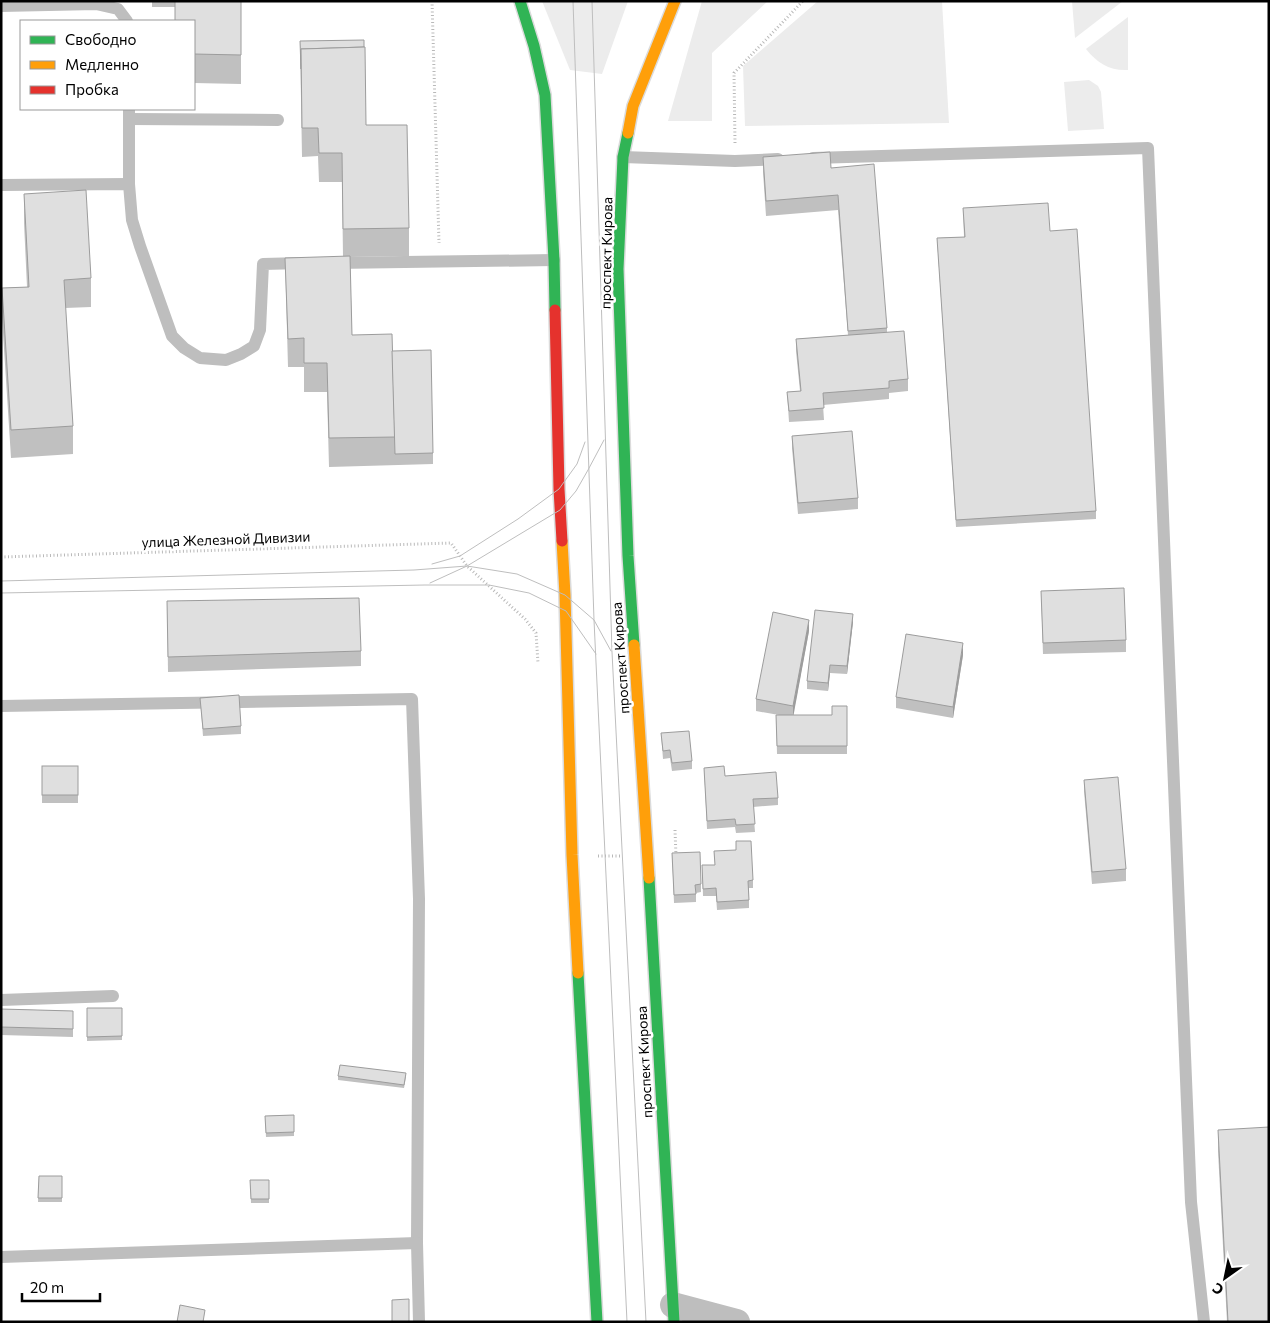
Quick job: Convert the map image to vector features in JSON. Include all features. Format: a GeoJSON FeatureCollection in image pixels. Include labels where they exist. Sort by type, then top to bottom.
{"type":"FeatureCollection","features":[{"type":"Feature","properties":{"kind":"main road"},"geometry":{"type":"LineString","coordinates":[[520,1],[534,46],[545,95],[554,260],[559,489],[565,595],[572,855],[593,1321]]}},
{"type":"Feature","properties":{"kind":"main road","name":"проспект Кирова"},"geometry":{"type":"LineString","coordinates":[[673,1314],[627,526],[618,269],[624,156],[634,106],[675,1]]}},
{"type":"Feature","properties":{"kind":"street"},"geometry":{"type":"LineString","coordinates":[[673,1314],[737,1322]]}},
{"type":"Feature","properties":{"kind":"lane"},"geometry":{"type":"LineString","coordinates":[[1,6],[96,4],[118,9],[126,20]]}},
{"type":"Feature","properties":{"kind":"lane"},"geometry":{"type":"LineString","coordinates":[[278,120],[129,114],[129,184],[132,220],[172,336],[184,348],[200,358],[226,360],[254,346],[260,330],[263,264],[439,260],[554,260]]}},
{"type":"Feature","properties":{"kind":"lane"},"geometry":{"type":"LineString","coordinates":[[624,156],[735,161],[1148,148],[1191,1202],[1204,1322]]}},
{"type":"Feature","properties":{"kind":"lane"},"geometry":{"type":"LineString","coordinates":[[1,185],[129,184]]}},
{"type":"Feature","properties":{"kind":"lane"},"geometry":{"type":"LineString","coordinates":[[1,706],[412,699],[419,899],[417,1243],[419,1322]]}},
{"type":"Feature","properties":{"kind":"lane"},"geometry":{"type":"LineString","coordinates":[[1,1000],[113,996]]}},
{"type":"Feature","properties":{"kind":"lane"},"geometry":{"type":"LineString","coordinates":[[1,1257],[417,1243]]}},
{"type":"Feature","properties":{"kind":"path"},"geometry":{"type":"LineString","coordinates":[[432,1],[439,260]]}},
{"type":"Feature","properties":{"kind":"path"},"geometry":{"type":"LineString","coordinates":[[735,161],[734,73],[803,1]]}},
{"type":"Feature","properties":{"kind":"path","name":"улица Железной Дивизии"},"geometry":{"type":"LineString","coordinates":[[1,557],[451,543],[467,566],[525,619],[536,633],[538,672]]}},
{"type":"Feature","properties":{"kind":"path"},"geometry":{"type":"LineString","coordinates":[[572,855],[605,857],[677,856],[676,830]]}},
{"type":"Feature","properties":{"kind":"shaded area"},"geometry":{"type":"Polygon","coordinates":[[[542,1],[628,1],[602,74],[570,70],[542,1]]]}},
{"type":"Feature","properties":{"kind":"shaded area"},"geometry":{"type":"Polygon","coordinates":[[[702,1],[768,1],[712,53],[712,121],[668,121],[702,1]]]}},
{"type":"Feature","properties":{"kind":"shaded area"},"geometry":{"type":"Polygon","coordinates":[[[818,1],[942,1],[949,123],[745,126],[743,66],[818,1]]]}},
{"type":"Feature","properties":{"kind":"shaded area"},"geometry":{"type":"Polygon","coordinates":[[[1072,1],[1123,1],[1075,38],[1072,1]]]}},
{"type":"Feature","properties":{"kind":"shaded area"},"geometry":{"type":"Polygon","coordinates":[[[1128,17],[1128,70],[1115,69],[1104,65],[1086,49],[1128,17]]]}},
{"type":"Feature","properties":{"kind":"shaded area"},"geometry":{"type":"Polygon","coordinates":[[[1089,80],[1098,86],[1101,92],[1104,129],[1068,131],[1064,82],[1089,80]]]}},
{"type":"Feature","properties":{"kind":"building"},"geometry":{"type":"Polygon","coordinates":[[[175,1],[241,1],[241,55],[195,54],[195,20],[175,20],[175,1]]]}},
{"type":"Feature","properties":{"kind":"building"},"geometry":{"type":"Polygon","coordinates":[[[364,40],[364,47],[301,49],[301,69],[300,41],[364,40]]]}},
{"type":"Feature","properties":{"kind":"building"},"geometry":{"type":"Polygon","coordinates":[[[365,47],[366,125],[407,125],[409,228],[343,229],[342,153],[319,153],[318,128],[302,128],[301,49],[365,47]]]}},
{"type":"Feature","properties":{"kind":"building"},"geometry":{"type":"Polygon","coordinates":[[[830,152],[831,168],[874,164],[887,328],[848,331],[838,195],[766,201],[763,157],[830,152]]]}},
{"type":"Feature","properties":{"kind":"building"},"geometry":{"type":"Polygon","coordinates":[[[86,190],[91,278],[64,280],[73,426],[11,430],[2,288],[29,287],[24,194],[86,190]]]}},
{"type":"Feature","properties":{"kind":"building"},"geometry":{"type":"Polygon","coordinates":[[[1048,203],[1050,231],[1077,229],[1096,511],[956,520],[937,238],[965,237],[963,208],[1048,203]]]}},
{"type":"Feature","properties":{"kind":"building"},"geometry":{"type":"Polygon","coordinates":[[[350,256],[352,335],[392,334],[395,437],[329,438],[327,363],[304,363],[304,338],[288,339],[285,258],[350,256]]]}},
{"type":"Feature","properties":{"kind":"building"},"geometry":{"type":"Polygon","coordinates":[[[904,331],[908,379],[889,381],[889,388],[823,393],[824,408],[789,411],[787,392],[801,391],[796,339],[904,331]]]}},
{"type":"Feature","properties":{"kind":"building"},"geometry":{"type":"Polygon","coordinates":[[[431,350],[433,453],[395,454],[392,351],[431,350]]]}},
{"type":"Feature","properties":{"kind":"building"},"geometry":{"type":"Polygon","coordinates":[[[852,431],[858,498],[798,503],[792,436],[852,431]]]}},
{"type":"Feature","properties":{"kind":"building"},"geometry":{"type":"Polygon","coordinates":[[[1124,588],[1126,640],[1043,643],[1041,591],[1124,588]]]}},
{"type":"Feature","properties":{"kind":"building"},"geometry":{"type":"Polygon","coordinates":[[[359,598],[361,651],[168,657],[167,601],[359,598]]]}},
{"type":"Feature","properties":{"kind":"building"},"geometry":{"type":"Polygon","coordinates":[[[815,610],[853,614],[847,666],[830,665],[828,683],[807,681],[815,610]]]}},
{"type":"Feature","properties":{"kind":"building"},"geometry":{"type":"Polygon","coordinates":[[[773,612],[809,620],[793,706],[756,699],[773,612]]]}},
{"type":"Feature","properties":{"kind":"building"},"geometry":{"type":"Polygon","coordinates":[[[906,634],[963,643],[953,707],[896,697],[906,634]]]}},
{"type":"Feature","properties":{"kind":"building"},"geometry":{"type":"Polygon","coordinates":[[[239,695],[241,726],[203,729],[200,698],[239,695]]]}},
{"type":"Feature","properties":{"kind":"building"},"geometry":{"type":"Polygon","coordinates":[[[832,706],[847,706],[847,746],[777,746],[776,715],[832,715],[832,706]]]}},
{"type":"Feature","properties":{"kind":"building"},"geometry":{"type":"Polygon","coordinates":[[[689,731],[692,761],[672,763],[670,750],[663,751],[661,733],[689,731]]]}},
{"type":"Feature","properties":{"kind":"building"},"geometry":{"type":"Polygon","coordinates":[[[42,766],[78,766],[78,795],[42,795],[42,766]]]}},
{"type":"Feature","properties":{"kind":"building"},"geometry":{"type":"Polygon","coordinates":[[[724,766],[725,776],[776,772],[778,798],[753,799],[755,824],[736,825],[735,819],[707,821],[704,768],[724,766]]]}},
{"type":"Feature","properties":{"kind":"building"},"geometry":{"type":"Polygon","coordinates":[[[1118,777],[1126,869],[1092,872],[1084,780],[1118,777]]]}},
{"type":"Feature","properties":{"kind":"building"},"geometry":{"type":"Polygon","coordinates":[[[736,841],[751,841],[753,880],[748,881],[749,900],[717,902],[716,888],[703,889],[702,865],[715,865],[714,851],[736,850],[736,841]]]}},
{"type":"Feature","properties":{"kind":"building"},"geometry":{"type":"Polygon","coordinates":[[[700,852],[701,884],[695,885],[696,894],[674,895],[672,853],[700,852]]]}},
{"type":"Feature","properties":{"kind":"building"},"geometry":{"type":"Polygon","coordinates":[[[87,1008],[122,1008],[122,1036],[87,1037],[87,1008]]]}},
{"type":"Feature","properties":{"kind":"building"},"geometry":{"type":"Polygon","coordinates":[[[1,1009],[73,1011],[73,1029],[1,1027],[1,1009]]]}},
{"type":"Feature","properties":{"kind":"building"},"geometry":{"type":"Polygon","coordinates":[[[340,1065],[406,1073],[404,1085],[338,1076],[340,1065]]]}},
{"type":"Feature","properties":{"kind":"building"},"geometry":{"type":"Polygon","coordinates":[[[294,1115],[294,1132],[266,1133],[265,1116],[294,1115]]]}},
{"type":"Feature","properties":{"kind":"building"},"geometry":{"type":"Polygon","coordinates":[[[1269,1127],[1269,1322],[1228,1322],[1218,1130],[1269,1127]]]}},
{"type":"Feature","properties":{"kind":"building"},"geometry":{"type":"Polygon","coordinates":[[[39,1176],[62,1176],[62,1198],[38,1198],[39,1176]]]}},
{"type":"Feature","properties":{"kind":"building"},"geometry":{"type":"Polygon","coordinates":[[[250,1180],[269,1180],[269,1199],[251,1199],[250,1180]]]}},
{"type":"Feature","properties":{"kind":"building"},"geometry":{"type":"Polygon","coordinates":[[[409,1299],[409,1322],[392,1322],[392,1300],[409,1299]]]}},
{"type":"Feature","properties":{"kind":"building"},"geometry":{"type":"Polygon","coordinates":[[[180,1305],[205,1310],[203,1322],[177,1322],[180,1305]]]}},
{"type":"Feature","properties":{"kind":"tram line"},"geometry":{"type":"LineString","coordinates":[[573,1],[594,620],[627,1322]]}},
{"type":"Feature","properties":{"kind":"tram line"},"geometry":{"type":"LineString","coordinates":[[592,1],[612,652],[646,1322]]}},
{"type":"Feature","properties":{"kind":"tram line"},"geometry":{"type":"LineString","coordinates":[[430,583],[467,566],[560,510],[576,491],[604,440]]}},
{"type":"Feature","properties":{"kind":"tram line"},"geometry":{"type":"LineString","coordinates":[[432,564],[460,556],[518,519],[559,489],[577,464],[585,442]]}},
{"type":"Feature","properties":{"kind":"tram line"},"geometry":{"type":"LineString","coordinates":[[1,581],[414,570],[467,566],[517,574],[565,595],[594,620],[611,651]]}},
{"type":"Feature","properties":{"kind":"tram line"},"geometry":{"type":"LineString","coordinates":[[1,593],[489,585],[529,593],[566,611],[596,654]]}},
{"type":"Feature","properties":{"kind":"traffic: fast"},"geometry":{"type":"LineString","coordinates":[[520,1],[534,46],[545,95],[555,310]]}},
{"type":"Feature","properties":{"kind":"traffic: fast"},"geometry":{"type":"LineString","coordinates":[[628,133],[623,157],[618,269],[628,556],[634,645]]}},
{"type":"Feature","properties":{"kind":"traffic: fast"},"geometry":{"type":"LineString","coordinates":[[649,878],[674,1322]]}},
{"type":"Feature","properties":{"kind":"traffic: fast"},"geometry":{"type":"LineString","coordinates":[[578,973],[597,1322]]}},
{"type":"Feature","properties":{"kind":"traffic: slow"},"geometry":{"type":"LineString","coordinates":[[628,133],[633,106],[675,1]]}},
{"type":"Feature","properties":{"kind":"traffic: slow"},"geometry":{"type":"LineString","coordinates":[[562,541],[572,855],[578,973]]}},
{"type":"Feature","properties":{"kind":"traffic: slow"},"geometry":{"type":"LineString","coordinates":[[634,645],[649,878]]}},
{"type":"Feature","properties":{"kind":"traffic: jam"},"geometry":{"type":"LineString","coordinates":[[555,310],[562,541]]}}]}
